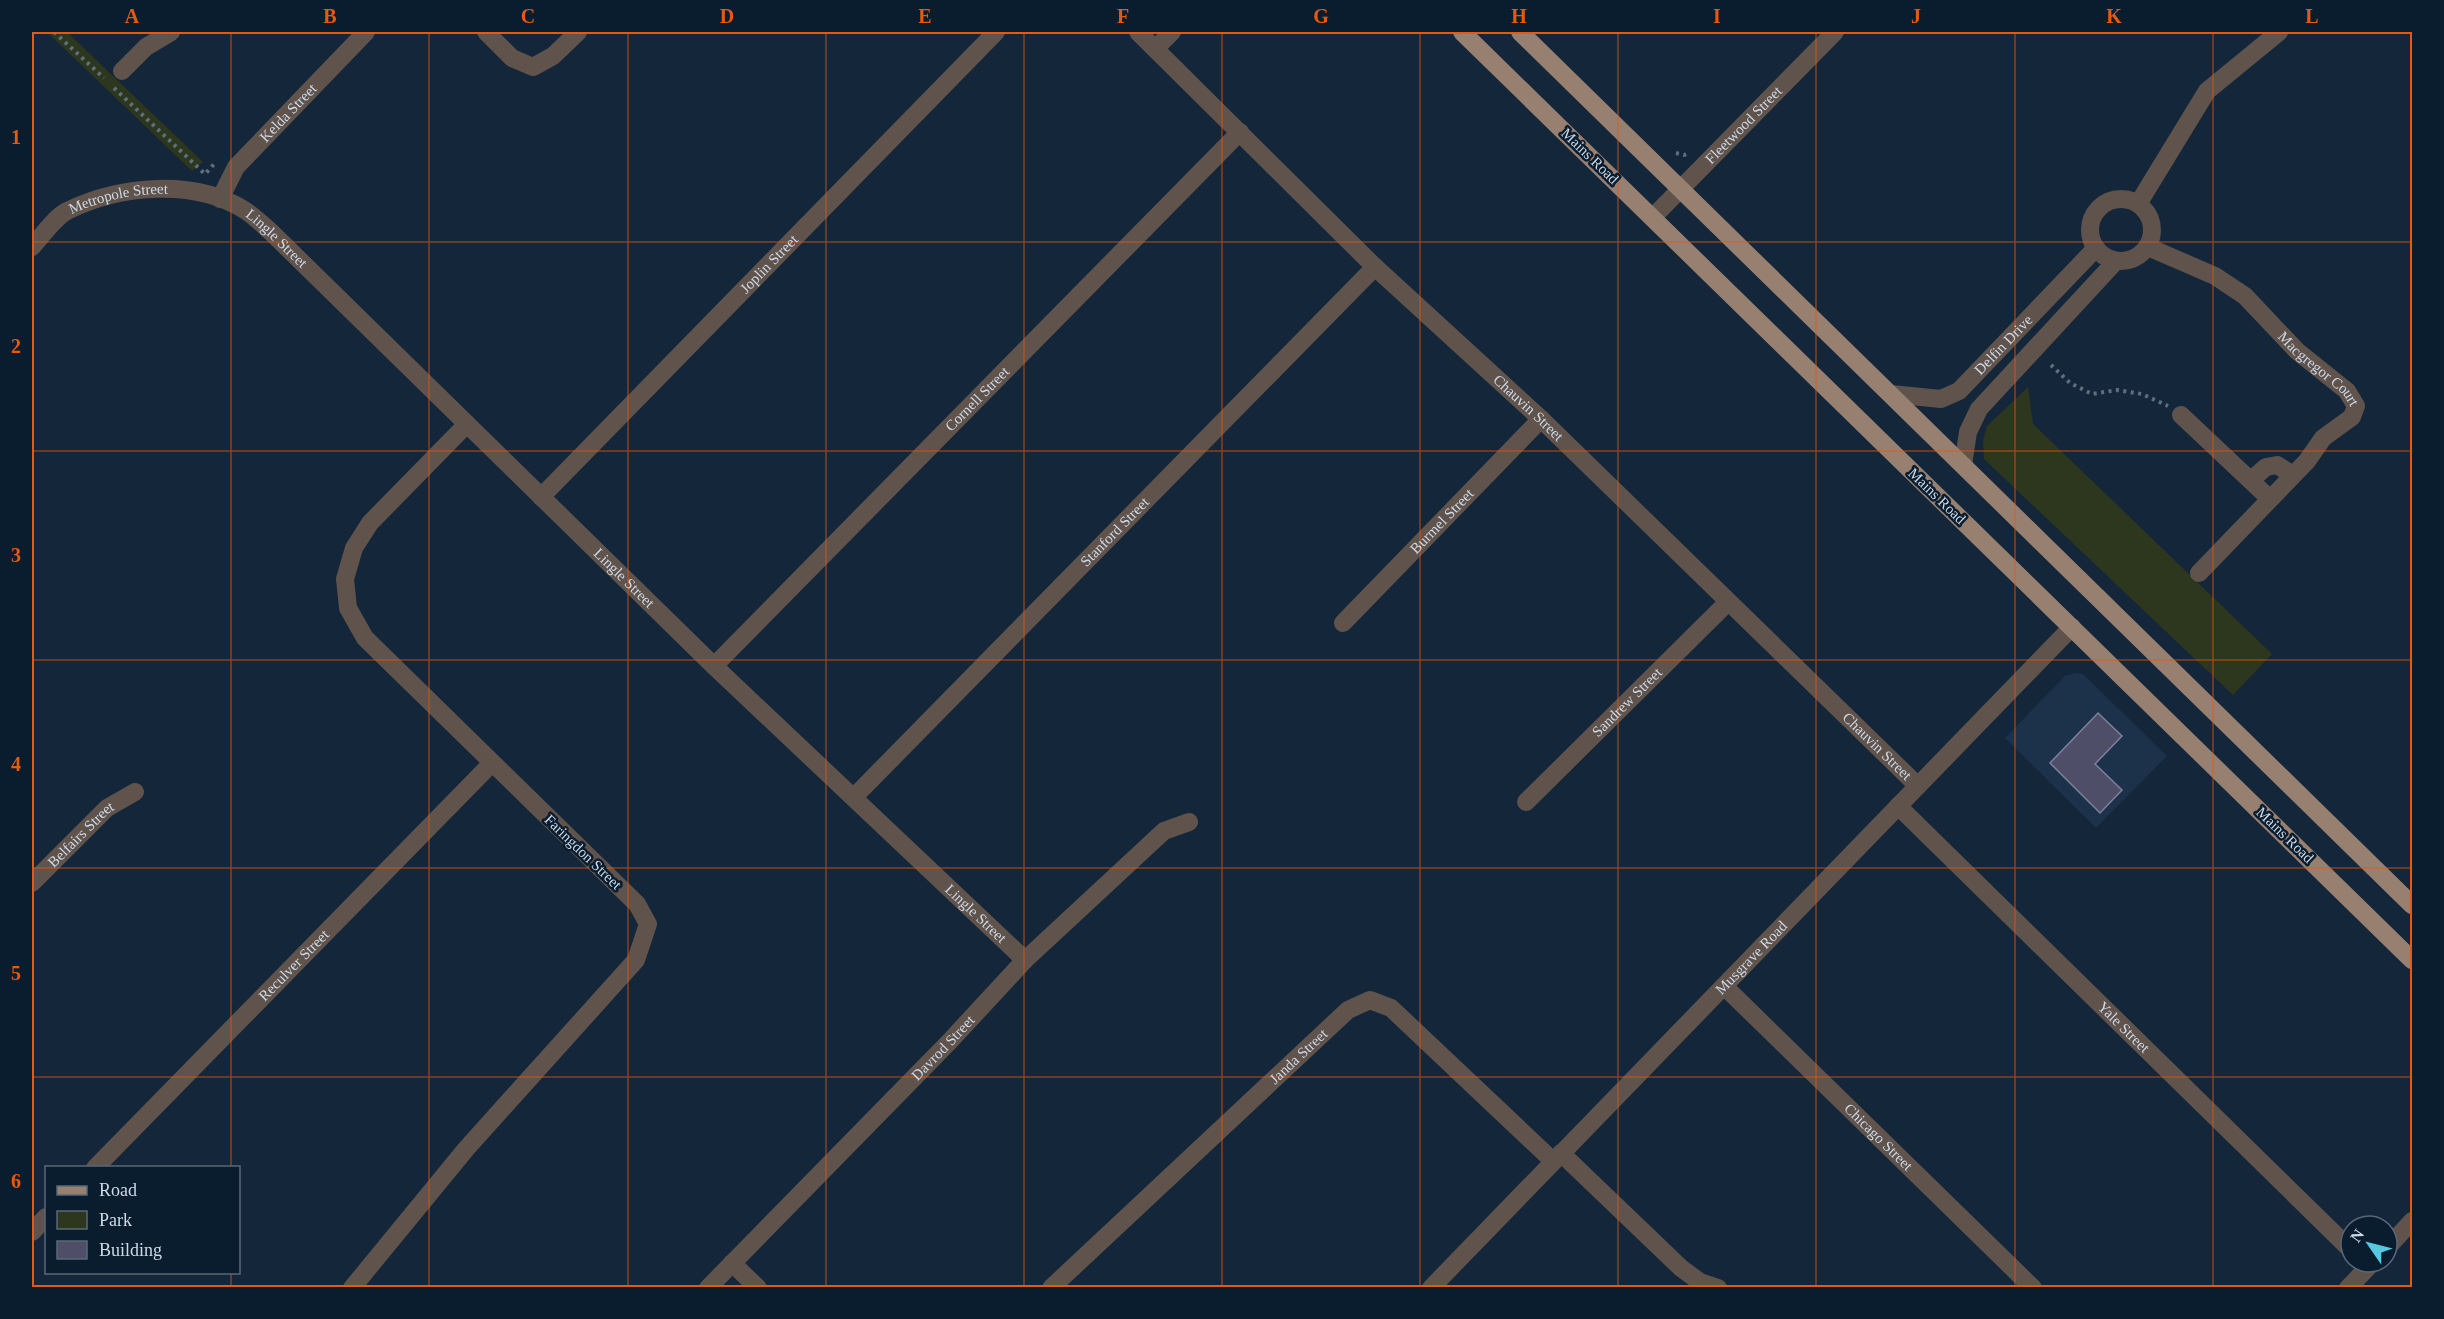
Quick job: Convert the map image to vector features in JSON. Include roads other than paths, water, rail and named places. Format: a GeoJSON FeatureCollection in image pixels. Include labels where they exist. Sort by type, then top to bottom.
{"type":"FeatureCollection","features":[{"type":"Feature","properties":{"kind":"main road","name":"Mains Road"},"geometry":{"type":"LineString","coordinates":[[1462,32],[2412,960]]}},
{"type":"Feature","properties":{"kind":"main road"},"geometry":{"type":"LineString","coordinates":[[1520,32],[2412,905]]}},
{"type":"Feature","properties":{"kind":"street"},"geometry":{"type":"LineString","coordinates":[[123,71],[146,46],[171,32]]}},
{"type":"Feature","properties":{"kind":"street","name":"Kelda Street"},"geometry":{"type":"LineString","coordinates":[[220,199],[236,167],[366,32]]}},
{"type":"Feature","properties":{"kind":"street"},"geometry":{"type":"LineString","coordinates":[[486,32],[512,58],[533,67],[554,56],[578,32]]}},
{"type":"Feature","properties":{"kind":"street","name":"Joplin Street"},"geometry":{"type":"LineString","coordinates":[[541,497],[996,32]]}},
{"type":"Feature","properties":{"kind":"street","name":"Chauvin Street"},"geometry":{"type":"LineString","coordinates":[[1138,32],[1375,267],[1541,419],[1918,786]]}},
{"type":"Feature","properties":{"kind":"street"},"geometry":{"type":"LineString","coordinates":[[1156,48],[1172,32]]}},
{"type":"Feature","properties":{"kind":"street","name":"Fleetwood Street"},"geometry":{"type":"LineString","coordinates":[[1653,217],[1835,32]]}},
{"type":"Feature","properties":{"kind":"street"},"geometry":{"type":"LineString","coordinates":[[2138,204],[2207,91],[2279,32]]}},
{"type":"Feature","properties":{"kind":"street","name":"Cornell Street"},"geometry":{"type":"LineString","coordinates":[[714,666],[1240,132]]}},
{"type":"Feature","properties":{"kind":"street","name":"Metropole Street"},"geometry":{"type":"LineString","coordinates":[[32,247],[65,212],[107,196],[156,188],[192,190],[220,199]]}},
{"type":"Feature","properties":{"kind":"street","name":"Lingle Street"},"geometry":{"type":"LineString","coordinates":[[220,199],[246,211],[271,232],[714,666],[1025,960]]}},
{"type":"Feature","properties":{"kind":"street"},"geometry":{"type":"LineString","coordinates":[[2118,199],[2138,204],[2146,211],[2151,221],[2153,232],[2148,247],[2141,255],[2129,261],[2106,258],[2092,240],[2090,229],[2093,217],[2107,202],[2118,199]]}},
{"type":"Feature","properties":{"kind":"street","name":"Macgregor Court"},"geometry":{"type":"LineString","coordinates":[[2148,247],[2215,276],[2245,296],[2297,351],[2347,391],[2356,406],[2352,417],[2323,438],[2307,460],[2199,573]]}},
{"type":"Feature","properties":{"kind":"street","name":"Delfin Drive"},"geometry":{"type":"LineString","coordinates":[[1891,394],[1941,399],[1959,391],[2096,248]]}},
{"type":"Feature","properties":{"kind":"street","name":"Delfin Drive"},"geometry":{"type":"LineString","coordinates":[[1963,465],[1968,432],[1978,409],[2116,261]]}},
{"type":"Feature","properties":{"kind":"street","name":"Stanford Street"},"geometry":{"type":"LineString","coordinates":[[854,797],[1375,267]]}},
{"type":"Feature","properties":{"kind":"street"},"geometry":{"type":"LineString","coordinates":[[2181,416],[2269,498]]}},
{"type":"Feature","properties":{"kind":"street","name":"Burmel Street"},"geometry":{"type":"LineString","coordinates":[[1343,623],[1541,419]]}},
{"type":"Feature","properties":{"kind":"street","name":"Faringdon Street"},"geometry":{"type":"LineString","coordinates":[[351,1287],[466,1149],[636,960],[648,924],[637,904],[365,638],[348,608],[345,579],[354,548],[370,523],[467,424]]}},
{"type":"Feature","properties":{"kind":"street"},"geometry":{"type":"LineString","coordinates":[[2251,480],[2266,466],[2277,465],[2293,475]]}},
{"type":"Feature","properties":{"kind":"street","name":"Sandrew Street"},"geometry":{"type":"LineString","coordinates":[[1526,802],[1728,602]]}},
{"type":"Feature","properties":{"kind":"street","name":"Musgrave Road"},"geometry":{"type":"LineString","coordinates":[[1431,1287],[2072,627]]}},
{"type":"Feature","properties":{"kind":"street","name":"Reculver Street"},"geometry":{"type":"LineString","coordinates":[[96,1166],[492,763]]}},
{"type":"Feature","properties":{"kind":"street","name":"Belfairs Street"},"geometry":{"type":"LineString","coordinates":[[32,883],[107,808],[135,792]]}},
{"type":"Feature","properties":{"kind":"street","name":"Yale Street"},"geometry":{"type":"LineString","coordinates":[[1898,807],[2339,1238]]}},
{"type":"Feature","properties":{"kind":"street","name":"Davrod Street"},"geometry":{"type":"LineString","coordinates":[[708,1287],[950,1041],[1025,960],[1164,831],[1189,822]]}},
{"type":"Feature","properties":{"kind":"street","name":"Chicago Street"},"geometry":{"type":"LineString","coordinates":[[1724,986],[2033,1287]]}},
{"type":"Feature","properties":{"kind":"street","name":"Janda Street"},"geometry":{"type":"LineString","coordinates":[[1051,1287],[1348,1010],[1370,1000],[1391,1008],[1681,1268],[1700,1282],[1718,1287]]}},
{"type":"Feature","properties":{"kind":"street"},"geometry":{"type":"LineString","coordinates":[[32,1233],[45,1218]]}},
{"type":"Feature","properties":{"kind":"street"},"geometry":{"type":"LineString","coordinates":[[2399,1235],[2412,1221]]}},
{"type":"Feature","properties":{"kind":"street"},"geometry":{"type":"LineString","coordinates":[[732,1263],[758,1287]]}},
{"type":"Feature","properties":{"kind":"street"},"geometry":{"type":"LineString","coordinates":[[2348,1287],[2359,1274]]}}]}
